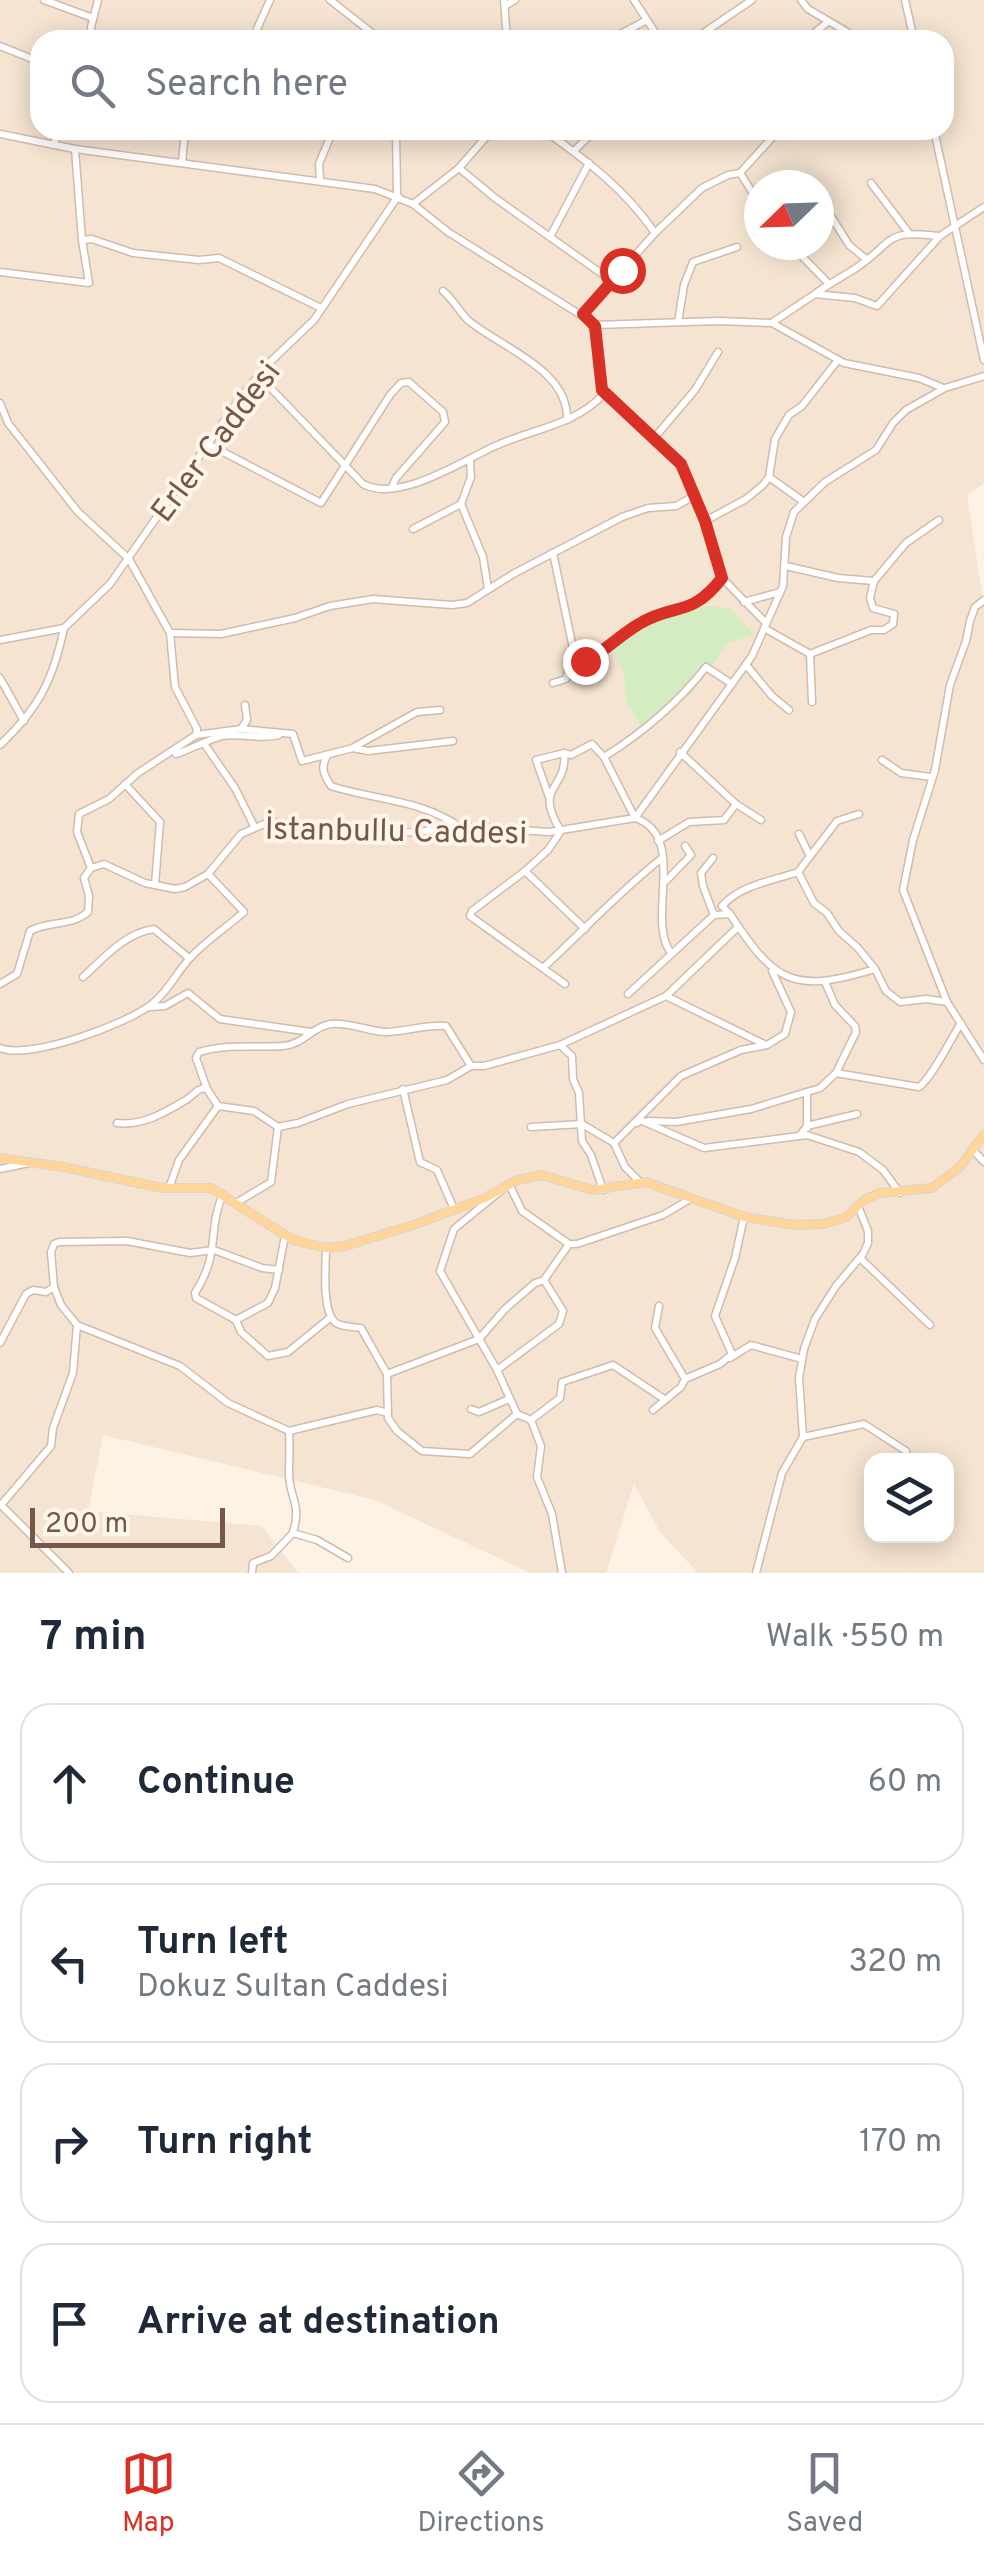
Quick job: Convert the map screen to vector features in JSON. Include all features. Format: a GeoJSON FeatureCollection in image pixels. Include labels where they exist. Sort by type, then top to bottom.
{"type":"FeatureCollection","features":[{"type":"Feature","properties":{"kind":"main road"},"geometry":{"type":"LineString","coordinates":[[0,1158],[169,1188],[204,1186],[300,1244],[326,1248],[454,1210],[509,1184],[542,1175],[583,1189],[603,1190],[639,1181],[744,1217],[794,1225],[824,1224],[846,1217],[879,1194],[932,1188],[950,1176],[984,1134]]}},
{"type":"Feature","properties":{"kind":"street"},"geometry":{"type":"LineString","coordinates":[[44,0],[93,18]]}},
{"type":"Feature","properties":{"kind":"street"},"geometry":{"type":"LineString","coordinates":[[92,30],[98,0]]}},
{"type":"Feature","properties":{"kind":"street"},"geometry":{"type":"LineString","coordinates":[[256,30],[270,0]]}},
{"type":"Feature","properties":{"kind":"street"},"geometry":{"type":"LineString","coordinates":[[330,0],[368,30]]}},
{"type":"Feature","properties":{"kind":"street"},"geometry":{"type":"LineString","coordinates":[[506,30],[505,3],[515,0]]}},
{"type":"Feature","properties":{"kind":"street"},"geometry":{"type":"LineString","coordinates":[[634,0],[654,30]]}},
{"type":"Feature","properties":{"kind":"street"},"geometry":{"type":"LineString","coordinates":[[707,30],[752,0]]}},
{"type":"Feature","properties":{"kind":"street"},"geometry":{"type":"LineString","coordinates":[[801,0],[842,30]]}},
{"type":"Feature","properties":{"kind":"street"},"geometry":{"type":"LineString","coordinates":[[905,0],[912,30]]}},
{"type":"Feature","properties":{"kind":"street"},"geometry":{"type":"LineString","coordinates":[[628,30],[647,20]]}},
{"type":"Feature","properties":{"kind":"street"},"geometry":{"type":"LineString","coordinates":[[818,30],[828,22]]}},
{"type":"Feature","properties":{"kind":"street"},"geometry":{"type":"LineString","coordinates":[[0,46],[30,58]]}},
{"type":"Feature","properties":{"kind":"street"},"geometry":{"type":"LineString","coordinates":[[0,134],[76,149],[375,189],[413,204],[440,227],[583,314],[595,326],[604,394],[681,464],[696,495],[722,578],[765,626],[810,654]]}},
{"type":"Feature","properties":{"kind":"street"},"geometry":{"type":"LineString","coordinates":[[53,145],[55,140]]}},
{"type":"Feature","properties":{"kind":"street"},"geometry":{"type":"LineString","coordinates":[[182,163],[185,140]]}},
{"type":"Feature","properties":{"kind":"street"},"geometry":{"type":"LineString","coordinates":[[320,180],[319,164],[330,140]]}},
{"type":"Feature","properties":{"kind":"street"},"geometry":{"type":"LineString","coordinates":[[396,140],[398,196]]}},
{"type":"Feature","properties":{"kind":"street"},"geometry":{"type":"LineString","coordinates":[[413,204],[459,168],[483,140]]}},
{"type":"Feature","properties":{"kind":"street"},"geometry":{"type":"LineString","coordinates":[[558,140],[637,206],[655,233]]}},
{"type":"Feature","properties":{"kind":"street"},"geometry":{"type":"LineString","coordinates":[[574,151],[584,140]]}},
{"type":"Feature","properties":{"kind":"street"},"geometry":{"type":"LineString","coordinates":[[583,314],[655,233],[702,188],[728,175],[740,174],[770,140]]}},
{"type":"Feature","properties":{"kind":"street"},"geometry":{"type":"LineString","coordinates":[[936,140],[984,360]]}},
{"type":"Feature","properties":{"kind":"street"},"geometry":{"type":"LineString","coordinates":[[0,272],[89,283],[76,149]]}},
{"type":"Feature","properties":{"kind":"street"},"geometry":{"type":"LineString","coordinates":[[551,235],[589,162]]}},
{"type":"Feature","properties":{"kind":"street"},"geometry":{"type":"LineString","coordinates":[[459,168],[612,281]]}},
{"type":"Feature","properties":{"kind":"street"},"geometry":{"type":"LineString","coordinates":[[740,174],[744,180]]}},
{"type":"Feature","properties":{"kind":"street"},"geometry":{"type":"LineString","coordinates":[[872,183],[908,232]]}},
{"type":"Feature","properties":{"kind":"street","name":"Erler Caddesi"},"geometry":{"type":"LineString","coordinates":[[64,628],[110,584],[259,376],[309,326],[398,196]]}},
{"type":"Feature","properties":{"kind":"street"},"geometry":{"type":"LineString","coordinates":[[815,294],[856,298],[877,306],[940,236],[984,207]]}},
{"type":"Feature","properties":{"kind":"street"},"geometry":{"type":"LineString","coordinates":[[834,221],[849,245],[866,260]]}},
{"type":"Feature","properties":{"kind":"street"},"geometry":{"type":"LineString","coordinates":[[772,323],[866,260],[888,240],[908,232],[940,236]]}},
{"type":"Feature","properties":{"kind":"street"},"geometry":{"type":"LineString","coordinates":[[82,240],[92,239],[133,253],[220,258],[322,308]]}},
{"type":"Feature","properties":{"kind":"street"},"geometry":{"type":"LineString","coordinates":[[678,322],[684,285],[693,262],[737,247]]}},
{"type":"Feature","properties":{"kind":"street"},"geometry":{"type":"LineString","coordinates":[[805,260],[828,284]]}},
{"type":"Feature","properties":{"kind":"street"},"geometry":{"type":"LineString","coordinates":[[443,291],[470,321],[553,381],[564,398],[567,420]]}},
{"type":"Feature","properties":{"kind":"street"},"geometry":{"type":"LineString","coordinates":[[595,326],[772,323],[859,368],[919,378],[944,388]]}},
{"type":"Feature","properties":{"kind":"street"},"geometry":{"type":"LineString","coordinates":[[655,437],[695,390],[718,352]]}},
{"type":"Feature","properties":{"kind":"street"},"geometry":{"type":"LineString","coordinates":[[705,521],[746,499],[768,477],[775,439],[790,415],[802,406],[838,360]]}},
{"type":"Feature","properties":{"kind":"street"},"geometry":{"type":"LineString","coordinates":[[259,376],[367,487],[392,487],[439,476],[495,446],[586,411],[604,394]]}},
{"type":"Feature","properties":{"kind":"street"},"geometry":{"type":"LineString","coordinates":[[635,818],[747,666],[780,592],[791,517],[834,475],[876,450],[898,416],[944,388],[984,376]]}},
{"type":"Feature","properties":{"kind":"street"},"geometry":{"type":"LineString","coordinates":[[208,444],[319,502],[326,497],[390,395],[400,383],[408,382],[443,412],[445,422],[392,487]]}},
{"type":"Feature","properties":{"kind":"street"},"geometry":{"type":"LineString","coordinates":[[0,403],[8,423],[78,512],[129,559],[170,633],[175,686],[196,736]]}},
{"type":"Feature","properties":{"kind":"street"},"geometry":{"type":"LineString","coordinates":[[414,529],[461,504],[471,477],[470,461]]}},
{"type":"Feature","properties":{"kind":"street"},"geometry":{"type":"LineString","coordinates":[[768,477],[804,502]]}},
{"type":"Feature","properties":{"kind":"street"},"geometry":{"type":"LineString","coordinates":[[170,633],[221,634],[373,599],[468,603],[622,517],[648,508],[676,506],[696,495]]}},
{"type":"Feature","properties":{"kind":"street"},"geometry":{"type":"LineString","coordinates":[[461,504],[484,557],[488,589]]}},
{"type":"Feature","properties":{"kind":"street"},"geometry":{"type":"LineString","coordinates":[[810,654],[893,624],[894,614],[873,608],[870,598],[874,581],[906,543],[939,520]]}},
{"type":"Feature","properties":{"kind":"street"},"geometry":{"type":"LineString","coordinates":[[553,553],[574,652],[585,661]]}},
{"type":"Feature","properties":{"kind":"street"},"geometry":{"type":"LineString","coordinates":[[786,566],[838,578],[874,581]]}},
{"type":"Feature","properties":{"kind":"street"},"geometry":{"type":"LineString","coordinates":[[553,684],[566,679],[568,672],[640,623],[684,610],[707,596],[722,578]]}},
{"type":"Feature","properties":{"kind":"street"},"geometry":{"type":"LineString","coordinates":[[743,602],[780,592]]}},
{"type":"Feature","properties":{"kind":"street"},"geometry":{"type":"LineString","coordinates":[[984,600],[970,621],[950,685],[944,729],[912,840],[903,890],[947,1002],[984,1060]]}},
{"type":"Feature","properties":{"kind":"street"},"geometry":{"type":"LineString","coordinates":[[0,640],[64,628],[50,680],[34,710],[0,745]]}},
{"type":"Feature","properties":{"kind":"street"},"geometry":{"type":"LineString","coordinates":[[810,654],[812,702]]}},
{"type":"Feature","properties":{"kind":"street"},"geometry":{"type":"LineString","coordinates":[[747,666],[789,710]]}},
{"type":"Feature","properties":{"kind":"street"},"geometry":{"type":"LineString","coordinates":[[604,756],[636,736],[684,696],[706,667],[732,684]]}},
{"type":"Feature","properties":{"kind":"street"},"geometry":{"type":"LineString","coordinates":[[0,678],[24,721]]}},
{"type":"Feature","properties":{"kind":"street"},"geometry":{"type":"LineString","coordinates":[[241,729],[247,720],[245,705]]}},
{"type":"Feature","properties":{"kind":"street"},"geometry":{"type":"LineString","coordinates":[[92,868],[77,832],[79,814],[109,799],[196,736],[241,729],[293,734],[302,761],[309,761],[353,748],[417,712],[440,710]]}},
{"type":"Feature","properties":{"kind":"street"},"geometry":{"type":"LineString","coordinates":[[164,757],[205,745],[220,736],[264,739],[285,734]]}},
{"type":"Feature","properties":{"kind":"street"},"geometry":{"type":"LineString","coordinates":[[353,748],[368,751],[453,741]]}},
{"type":"Feature","properties":{"kind":"street"},"geometry":{"type":"LineString","coordinates":[[550,797],[536,760],[570,755],[592,744],[604,756],[635,818],[646,823],[658,841],[666,882],[662,932],[671,953]]}},
{"type":"Feature","properties":{"kind":"street"},"geometry":{"type":"LineString","coordinates":[[205,745],[235,788],[254,826]]}},
{"type":"Feature","properties":{"kind":"street"},"geometry":{"type":"LineString","coordinates":[[680,752],[736,804],[761,820]]}},
{"type":"Feature","properties":{"kind":"street"},"geometry":{"type":"LineString","coordinates":[[564,753],[565,761],[548,811],[561,831],[525,872],[470,916],[566,984]]}},
{"type":"Feature","properties":{"kind":"street"},"geometry":{"type":"LineString","coordinates":[[323,773],[322,764],[328,755]]}},
{"type":"Feature","properties":{"kind":"street"},"geometry":{"type":"LineString","coordinates":[[882,760],[902,772],[931,776]]}},
{"type":"Feature","properties":{"kind":"street"},"geometry":{"type":"LineString","coordinates":[[309,761],[331,786],[366,798],[414,805],[448,818],[460,828]]}},
{"type":"Feature","properties":{"kind":"street"},"geometry":{"type":"LineString","coordinates":[[125,784],[160,822],[155,884]]}},
{"type":"Feature","properties":{"kind":"street"},"geometry":{"type":"LineString","coordinates":[[658,841],[690,822],[724,820],[736,804]]}},
{"type":"Feature","properties":{"kind":"street"},"geometry":{"type":"LineString","coordinates":[[614,1143],[681,1076],[742,1050],[768,1045],[785,1034],[790,1012],[771,970],[722,906],[750,887],[798,872],[836,821],[859,814]]}},
{"type":"Feature","properties":{"kind":"street","name":"İstanbullu Caddesi"},"geometry":{"type":"LineString","coordinates":[[208,874],[235,840],[254,826],[276,822],[400,833],[460,828],[561,831],[635,818]]}},
{"type":"Feature","properties":{"kind":"street"},"geometry":{"type":"LineString","coordinates":[[799,834],[809,854]]}},
{"type":"Feature","properties":{"kind":"street"},"geometry":{"type":"LineString","coordinates":[[666,882],[691,855],[684,846]]}},
{"type":"Feature","properties":{"kind":"street"},"geometry":{"type":"LineString","coordinates":[[544,967],[662,858]]}},
{"type":"Feature","properties":{"kind":"street"},"geometry":{"type":"LineString","coordinates":[[712,858],[701,873],[714,915]]}},
{"type":"Feature","properties":{"kind":"street"},"geometry":{"type":"LineString","coordinates":[[0,984],[16,974],[30,930],[75,921],[88,912],[84,878],[92,868],[104,864],[155,884],[185,887],[208,874],[244,912],[189,958],[170,987],[149,1007]]}},
{"type":"Feature","properties":{"kind":"street"},"geometry":{"type":"LineString","coordinates":[[525,872],[585,929]]}},
{"type":"Feature","properties":{"kind":"street"},"geometry":{"type":"LineString","coordinates":[[798,872],[814,903],[827,912],[839,931],[858,948],[886,991],[900,1002],[947,1002]]}},
{"type":"Feature","properties":{"kind":"street"},"geometry":{"type":"LineString","coordinates":[[628,994],[714,915],[730,914]]}},
{"type":"Feature","properties":{"kind":"street"},"geometry":{"type":"LineString","coordinates":[[218,1106],[254,1111],[278,1126],[298,1124],[348,1104],[447,1080],[471,1066],[560,1046],[666,996],[738,927]]}},
{"type":"Feature","properties":{"kind":"street"},"geometry":{"type":"LineString","coordinates":[[83,976],[140,931],[154,929],[189,958]]}},
{"type":"Feature","properties":{"kind":"street"},"geometry":{"type":"LineString","coordinates":[[771,970],[825,982],[875,970]]}},
{"type":"Feature","properties":{"kind":"street"},"geometry":{"type":"LineString","coordinates":[[632,1126],[640,1120],[676,1122],[751,1108],[820,1088],[836,1072],[856,1032],[828,996],[825,982]]}},
{"type":"Feature","properties":{"kind":"street"},"geometry":{"type":"LineString","coordinates":[[0,1048],[17,1052],[56,1045],[149,1007],[165,1006],[188,993],[220,1019],[312,1032]]}},
{"type":"Feature","properties":{"kind":"street"},"geometry":{"type":"LineString","coordinates":[[666,996],[768,1045]]}},
{"type":"Feature","properties":{"kind":"street"},"geometry":{"type":"LineString","coordinates":[[836,1072],[919,1087],[930,1079],[938,1057],[961,1022]]}},
{"type":"Feature","properties":{"kind":"street"},"geometry":{"type":"LineString","coordinates":[[218,1106],[196,1058],[199,1052],[233,1045],[287,1046],[306,1040],[312,1032],[331,1024],[383,1032],[431,1024],[446,1026],[471,1066]]}},
{"type":"Feature","properties":{"kind":"street"},"geometry":{"type":"LineString","coordinates":[[560,1046],[572,1056],[582,1141],[603,1190]]}},
{"type":"Feature","properties":{"kind":"street"},"geometry":{"type":"LineString","coordinates":[[117,1122],[142,1123],[198,1089],[207,1088]]}},
{"type":"Feature","properties":{"kind":"street"},"geometry":{"type":"LineString","coordinates":[[403,1089],[420,1162],[437,1170],[454,1210]]}},
{"type":"Feature","properties":{"kind":"street"},"geometry":{"type":"LineString","coordinates":[[805,1132],[808,1092]]}},
{"type":"Feature","properties":{"kind":"street"},"geometry":{"type":"LineString","coordinates":[[169,1188],[178,1160],[218,1106]]}},
{"type":"Feature","properties":{"kind":"street"},"geometry":{"type":"LineString","coordinates":[[640,1120],[704,1148],[805,1132],[856,1114]]}},
{"type":"Feature","properties":{"kind":"street"},"geometry":{"type":"LineString","coordinates":[[531,1127],[582,1124],[614,1143],[626,1167],[639,1181]]}},
{"type":"Feature","properties":{"kind":"street"},"geometry":{"type":"LineString","coordinates":[[236,1203],[271,1182],[278,1126]]}},
{"type":"Feature","properties":{"kind":"street"},"geometry":{"type":"LineString","coordinates":[[805,1132],[859,1152],[883,1170],[900,1192]]}},
{"type":"Feature","properties":{"kind":"street"},"geometry":{"type":"LineString","coordinates":[[973,1150],[984,1162]]}},
{"type":"Feature","properties":{"kind":"street"},"geometry":{"type":"LineString","coordinates":[[0,1168],[31,1162]]}},
{"type":"Feature","properties":{"kind":"street"},"geometry":{"type":"LineString","coordinates":[[562,1573],[552,1514],[537,1477],[541,1446],[531,1420],[517,1414],[440,1271],[454,1229],[509,1184],[522,1212],[569,1244]]}},
{"type":"Feature","properties":{"kind":"street"},"geometry":{"type":"LineString","coordinates":[[223,1194],[216,1214],[214,1250],[195,1296],[236,1320],[241,1332],[268,1356],[288,1352],[331,1317]]}},
{"type":"Feature","properties":{"kind":"street"},"geometry":{"type":"LineString","coordinates":[[387,1374],[478,1339],[534,1283],[544,1280],[569,1244],[663,1214],[690,1199]]}},
{"type":"Feature","properties":{"kind":"street"},"geometry":{"type":"LineString","coordinates":[[756,1573],[782,1473],[803,1437],[799,1378],[815,1319],[868,1243],[858,1206]]}},
{"type":"Feature","properties":{"kind":"street"},"geometry":{"type":"LineString","coordinates":[[729,1359],[732,1354],[715,1316],[744,1217]]}},
{"type":"Feature","properties":{"kind":"street"},"geometry":{"type":"LineString","coordinates":[[236,1320],[268,1302],[285,1236]]}},
{"type":"Feature","properties":{"kind":"street"},"geometry":{"type":"LineString","coordinates":[[279,1270],[214,1250],[190,1253],[127,1240],[59,1242],[51,1252],[60,1305],[77,1325],[180,1366],[228,1403],[289,1431],[376,1410],[388,1413]]}},
{"type":"Feature","properties":{"kind":"street"},"geometry":{"type":"LineString","coordinates":[[326,1248],[325,1290],[331,1317],[337,1323],[361,1328],[387,1374],[388,1418],[396,1431],[422,1451],[470,1454],[517,1414]]}},
{"type":"Feature","properties":{"kind":"street"},"geometry":{"type":"LineString","coordinates":[[860,1258],[930,1325]]}},
{"type":"Feature","properties":{"kind":"street"},"geometry":{"type":"LineString","coordinates":[[496,1370],[559,1324],[564,1311],[544,1280]]}},
{"type":"Feature","properties":{"kind":"street"},"geometry":{"type":"LineString","coordinates":[[0,1343],[26,1294],[54,1287]]}},
{"type":"Feature","properties":{"kind":"street"},"geometry":{"type":"LineString","coordinates":[[659,1306],[655,1328],[684,1379]]}},
{"type":"Feature","properties":{"kind":"street"},"geometry":{"type":"LineString","coordinates":[[69,1573],[0,1505],[50,1446],[74,1373],[77,1325]]}},
{"type":"Feature","properties":{"kind":"street"},"geometry":{"type":"LineString","coordinates":[[653,1410],[681,1387],[684,1379],[751,1345],[802,1359]]}},
{"type":"Feature","properties":{"kind":"street"},"geometry":{"type":"LineString","coordinates":[[531,1420],[560,1398],[562,1382],[613,1366],[664,1400]]}},
{"type":"Feature","properties":{"kind":"street"},"geometry":{"type":"LineString","coordinates":[[471,1409],[479,1412],[509,1399]]}},
{"type":"Feature","properties":{"kind":"street"},"geometry":{"type":"LineString","coordinates":[[803,1437],[864,1424],[906,1452]]}},
{"type":"Feature","properties":{"kind":"street"},"geometry":{"type":"LineString","coordinates":[[252,1573],[253,1563],[271,1556],[293,1533],[297,1520],[297,1501],[289,1474],[289,1431]]}},
{"type":"Feature","properties":{"kind":"street"},"geometry":{"type":"LineString","coordinates":[[293,1533],[317,1540],[348,1558]]}},
{"type":"Feature","properties":{"kind":"shaded area"},"geometry":{"type":"Polygon","coordinates":[[[0,0],[984,0],[984,483],[967,495],[984,607],[984,1573],[698,1573],[660,1532],[634,1484],[606,1573],[530,1573],[375,1500],[103,1435],[88,1511],[262,1526],[298,1573],[0,1573],[0,0]]]}},
{"type":"Feature","properties":{"kind":"green space"},"geometry":{"type":"Polygon","coordinates":[[[706,606],[730,608],[754,635],[728,643],[693,692],[645,732],[627,704],[624,675],[614,651],[637,627],[706,606]]]}},
{"type":"Feature","properties":{"kind":"route"},"geometry":{"type":"LineString","coordinates":[[585,661],[640,623],[684,610],[707,596],[722,578],[696,495],[676,456],[602,390],[595,326],[583,314],[622,270]]}}]}
